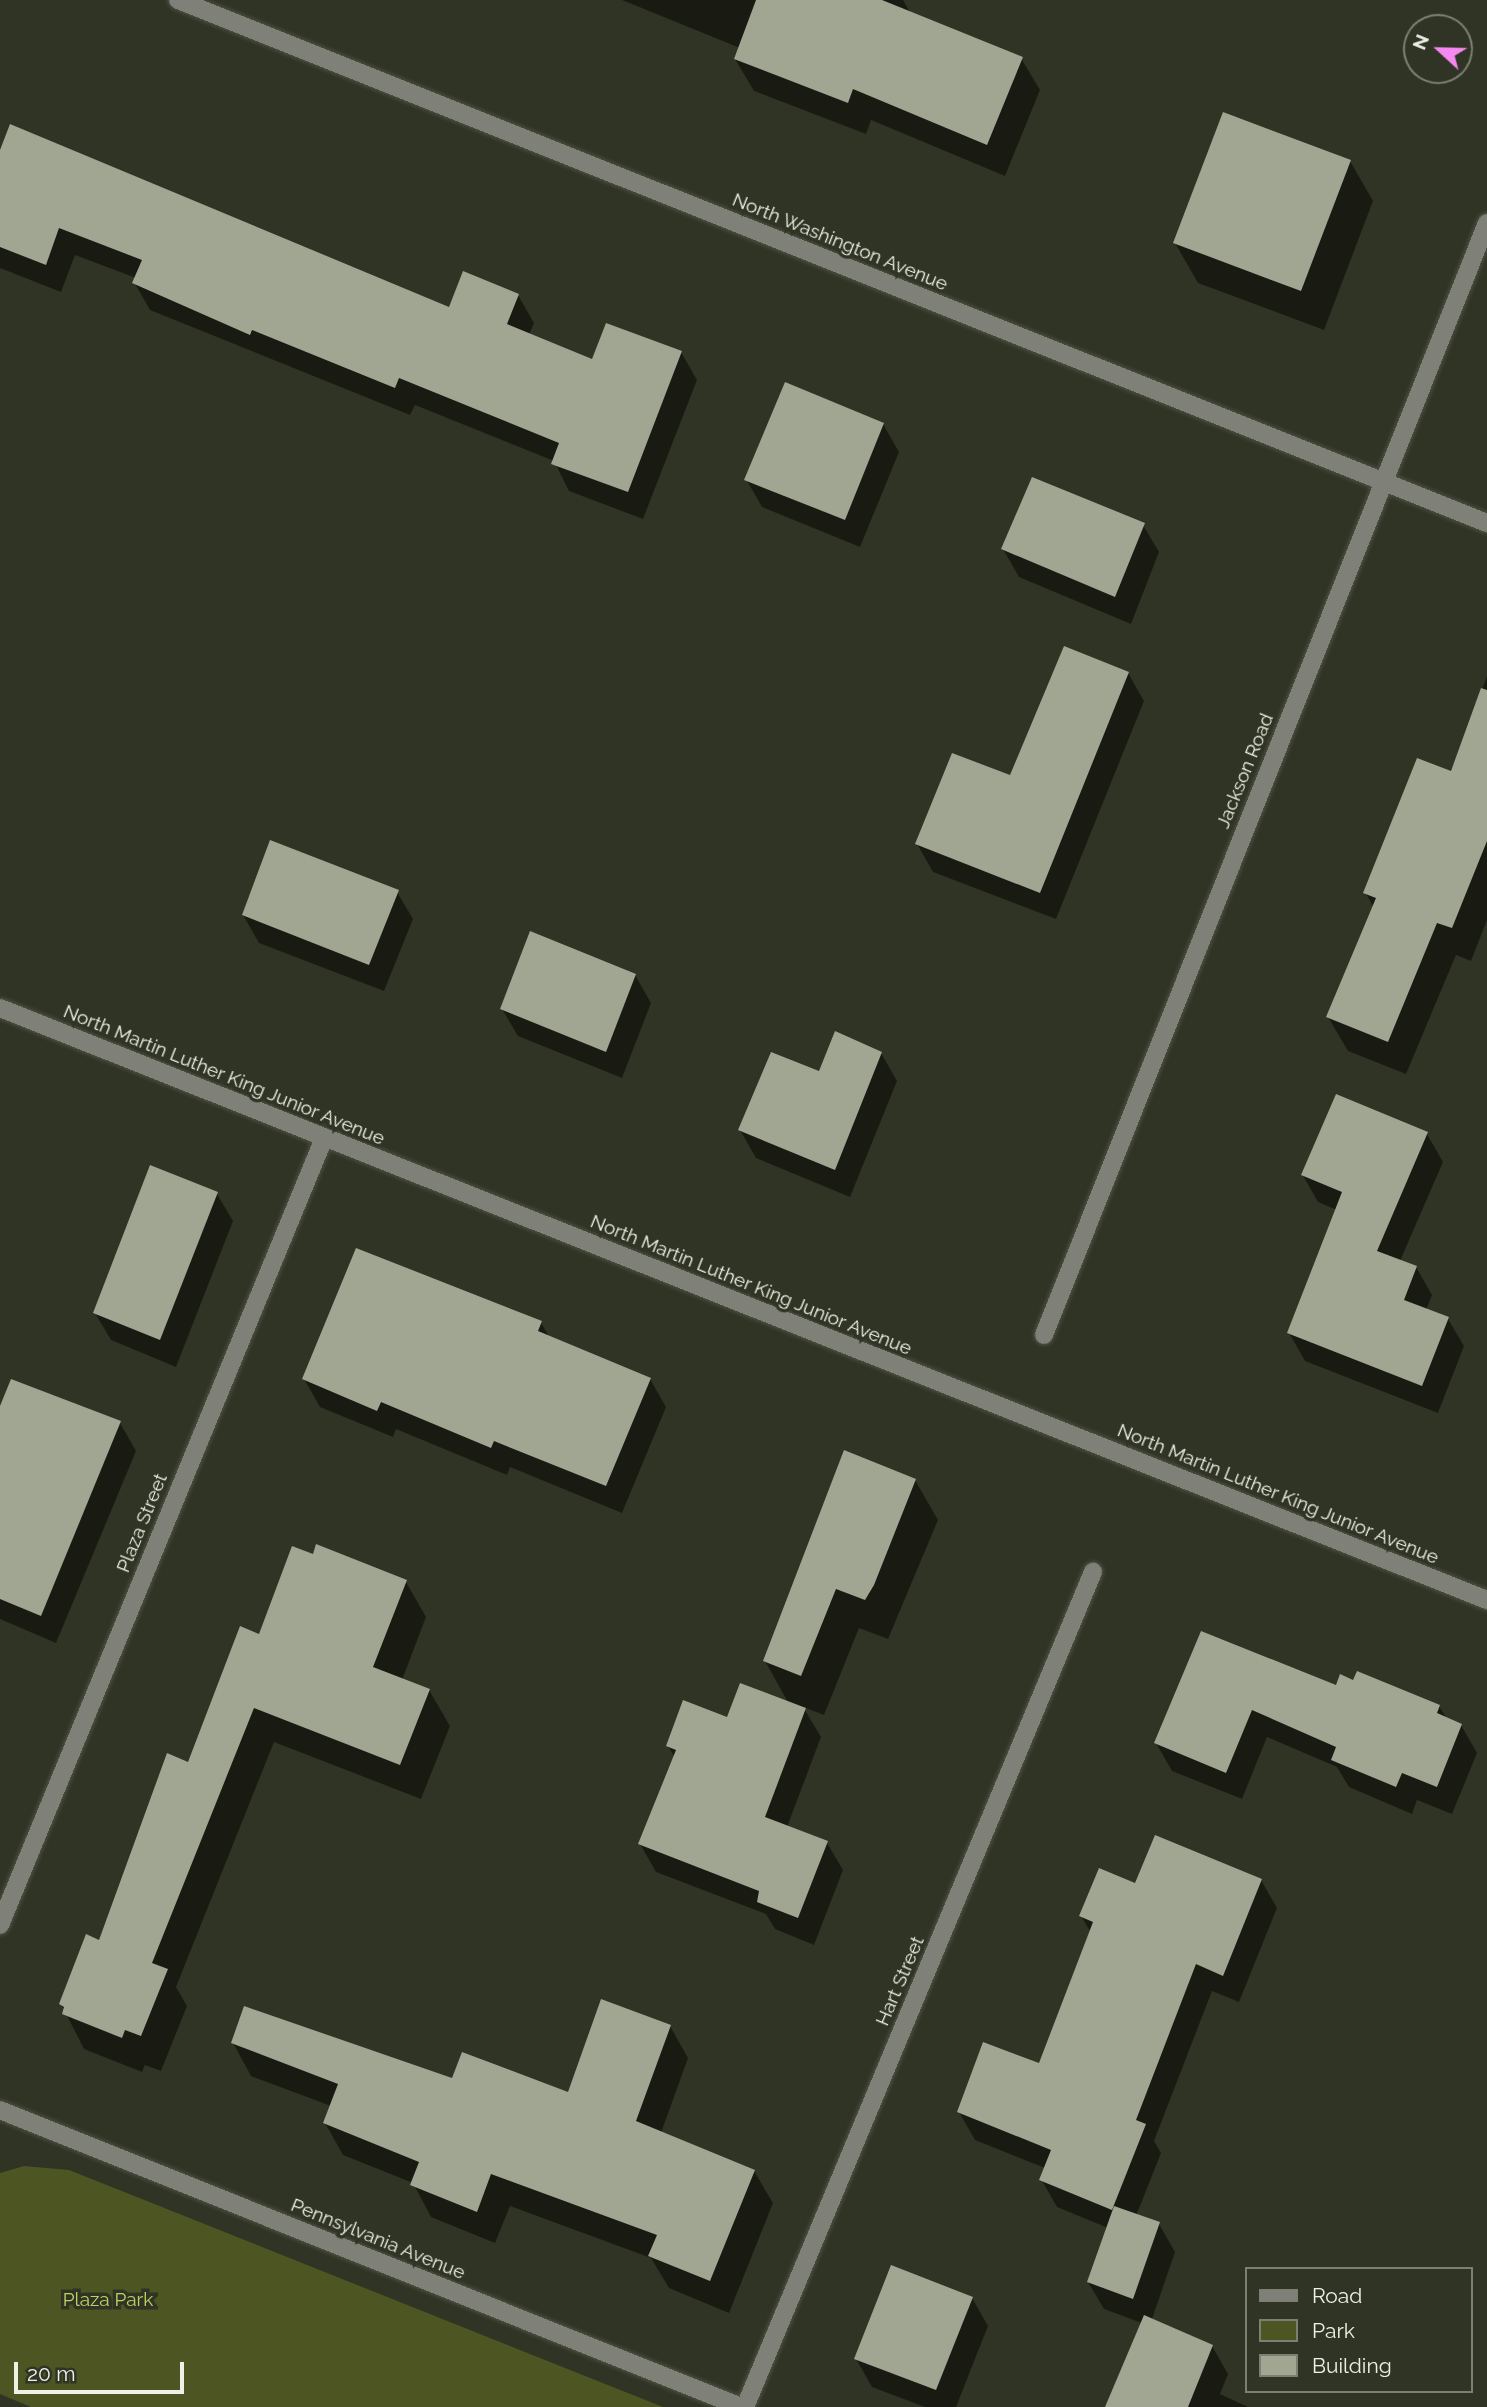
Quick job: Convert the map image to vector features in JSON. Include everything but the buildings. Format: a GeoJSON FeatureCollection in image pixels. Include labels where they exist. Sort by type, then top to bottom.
{"type":"FeatureCollection","features":[{"type":"Feature","properties":{"kind":"street","name":"North Washington Avenue"},"geometry":{"type":"LineString","coordinates":[[178,0],[1487,523]]}},
{"type":"Feature","properties":{"kind":"street","name":"Jackson Road"},"geometry":{"type":"LineString","coordinates":[[1044,1335],[1487,223]]}},
{"type":"Feature","properties":{"kind":"street","name":"North Martin Luther King Junior Avenue"},"geometry":{"type":"LineString","coordinates":[[0,1008],[1487,1600]]}},
{"type":"Feature","properties":{"kind":"street","name":"Plaza Street"},"geometry":{"type":"LineString","coordinates":[[0,1925],[324,1138]]}},
{"type":"Feature","properties":{"kind":"street","name":"Hart Street"},"geometry":{"type":"LineString","coordinates":[[743,2407],[1093,1572]]}},
{"type":"Feature","properties":{"kind":"street","name":"Pennsylvania Avenue"},"geometry":{"type":"LineString","coordinates":[[0,2110],[743,2407]]}},
{"type":"Feature","properties":{"kind":"green space","name":"Plaza Park"},"geometry":{"type":"Polygon","coordinates":[[[24,2166],[69,2170],[663,2407],[31,2407],[0,2394],[0,2173],[24,2166]]]}}]}
